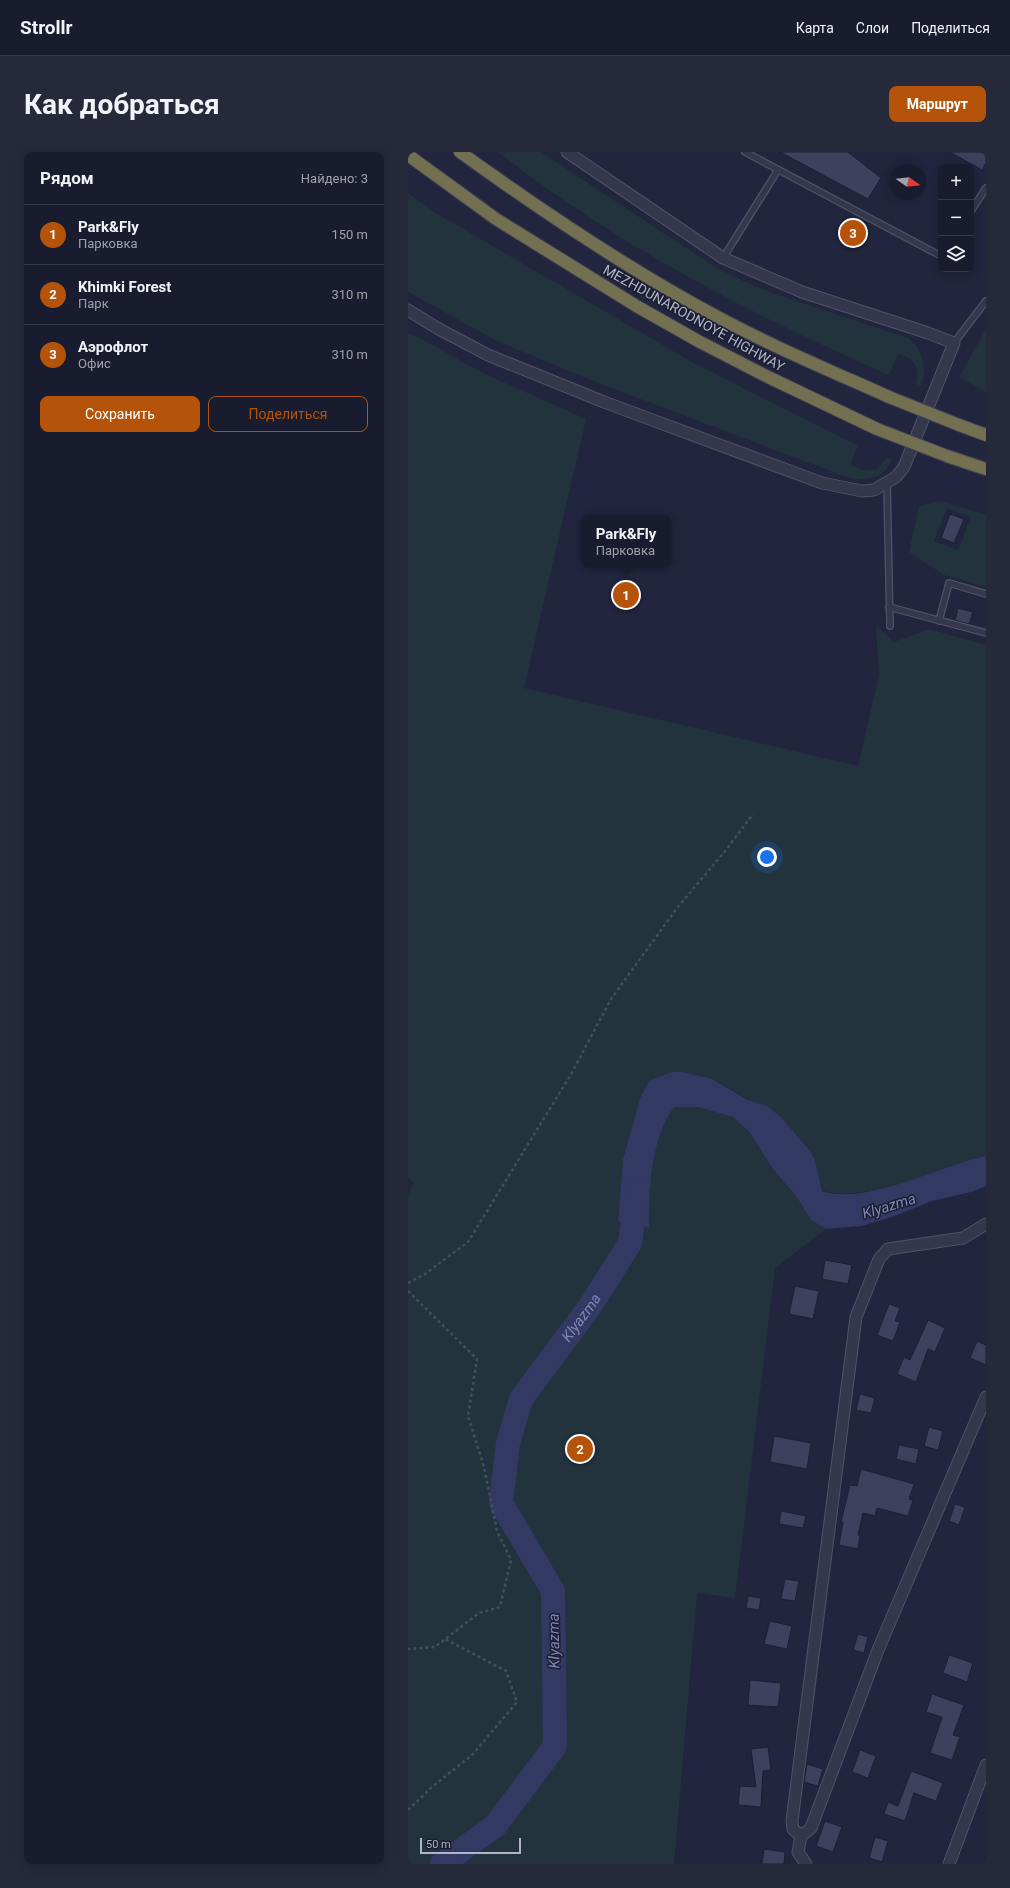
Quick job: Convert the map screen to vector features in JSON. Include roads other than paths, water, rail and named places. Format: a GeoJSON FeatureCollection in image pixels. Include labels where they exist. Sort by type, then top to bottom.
{"type":"FeatureCollection","features":[{"type":"Feature","properties":{"kind":"highway","name":"MEZHDUNARODNOYE HIGHWAY"},"geometry":{"type":"LineString","coordinates":[[460,152],[589,241],[714,315],[783,349],[889,397],[959,425],[986,434]]}},
{"type":"Feature","properties":{"kind":"highway","name":"MEZHDUNARODNOYE HIGHWAY"},"geometry":{"type":"LineString","coordinates":[[408,155],[496,219],[579,272],[700,342],[768,377],[877,429],[947,456],[986,469]]}},
{"type":"Feature","properties":{"kind":"street"},"geometry":{"type":"LineString","coordinates":[[408,310],[437,328],[488,355],[604,402],[822,483],[862,491],[874,490],[887,484],[896,477],[904,467],[954,343],[928,333],[802,292],[723,258],[567,152]]}},
{"type":"Feature","properties":{"kind":"street"},"geometry":{"type":"LineString","coordinates":[[801,1836],[793,1829],[792,1821],[856,1316],[880,1259],[888,1249],[963,1238],[986,1224]]}},
{"type":"Feature","properties":{"kind":"street"},"geometry":{"type":"LineString","coordinates":[[806,1864],[798,1852],[801,1836],[811,1828],[878,1650],[986,1397]]}},
{"type":"Feature","properties":{"kind":"street"},"geometry":{"type":"LineString","coordinates":[[949,1864],[986,1765]]}},
{"type":"Feature","properties":{"kind":"lane"},"geometry":{"type":"LineString","coordinates":[[745,152],[938,254]]}},
{"type":"Feature","properties":{"kind":"lane"},"geometry":{"type":"LineString","coordinates":[[723,258],[778,170]]}},
{"type":"Feature","properties":{"kind":"lane"},"geometry":{"type":"LineString","coordinates":[[974,208],[984,197],[986,188]]}},
{"type":"Feature","properties":{"kind":"lane"},"geometry":{"type":"LineString","coordinates":[[954,343],[986,301]]}},
{"type":"Feature","properties":{"kind":"lane"},"geometry":{"type":"LineString","coordinates":[[887,484],[890,626]]}},
{"type":"Feature","properties":{"kind":"lane"},"geometry":{"type":"LineString","coordinates":[[938,621],[949,583],[986,594]]}},
{"type":"Feature","properties":{"kind":"lane"},"geometry":{"type":"LineString","coordinates":[[889,607],[986,633]]}},
{"type":"Feature","properties":{"kind":"water"},"geometry":{"type":"Polygon","coordinates":[[[672,1072],[682,1072],[712,1079],[748,1100],[767,1106],[783,1119],[810,1151],[815,1160],[822,1191],[840,1194],[859,1193],[881,1189],[986,1156],[986,1186],[971,1192],[932,1201],[892,1217],[861,1226],[826,1229],[811,1220],[796,1196],[772,1168],[750,1133],[733,1117],[698,1107],[674,1107],[666,1120],[660,1135],[652,1165],[649,1228],[618,1221],[623,1159],[640,1099],[649,1081],[672,1072]]]}},
{"type":"Feature","properties":{"kind":"waterway","name":"Klyazma"},"geometry":{"type":"LineString","coordinates":[[442,1864],[495,1826],[555,1746],[553,1591],[501,1503],[508,1443],[521,1399],[591,1305],[630,1243],[637,1191]]}},
{"type":"Feature","properties":{"kind":"place","name":"Аэрофлот"},"geometry":{"type":"Point","coordinates":[853,233]}},
{"type":"Feature","properties":{"kind":"place","name":"Park&Fly"},"geometry":{"type":"Point","coordinates":[626,595]}},
{"type":"Feature","properties":{"kind":"place","name":"Khimki Forest"},"geometry":{"type":"Point","coordinates":[580,1449]}}]}
